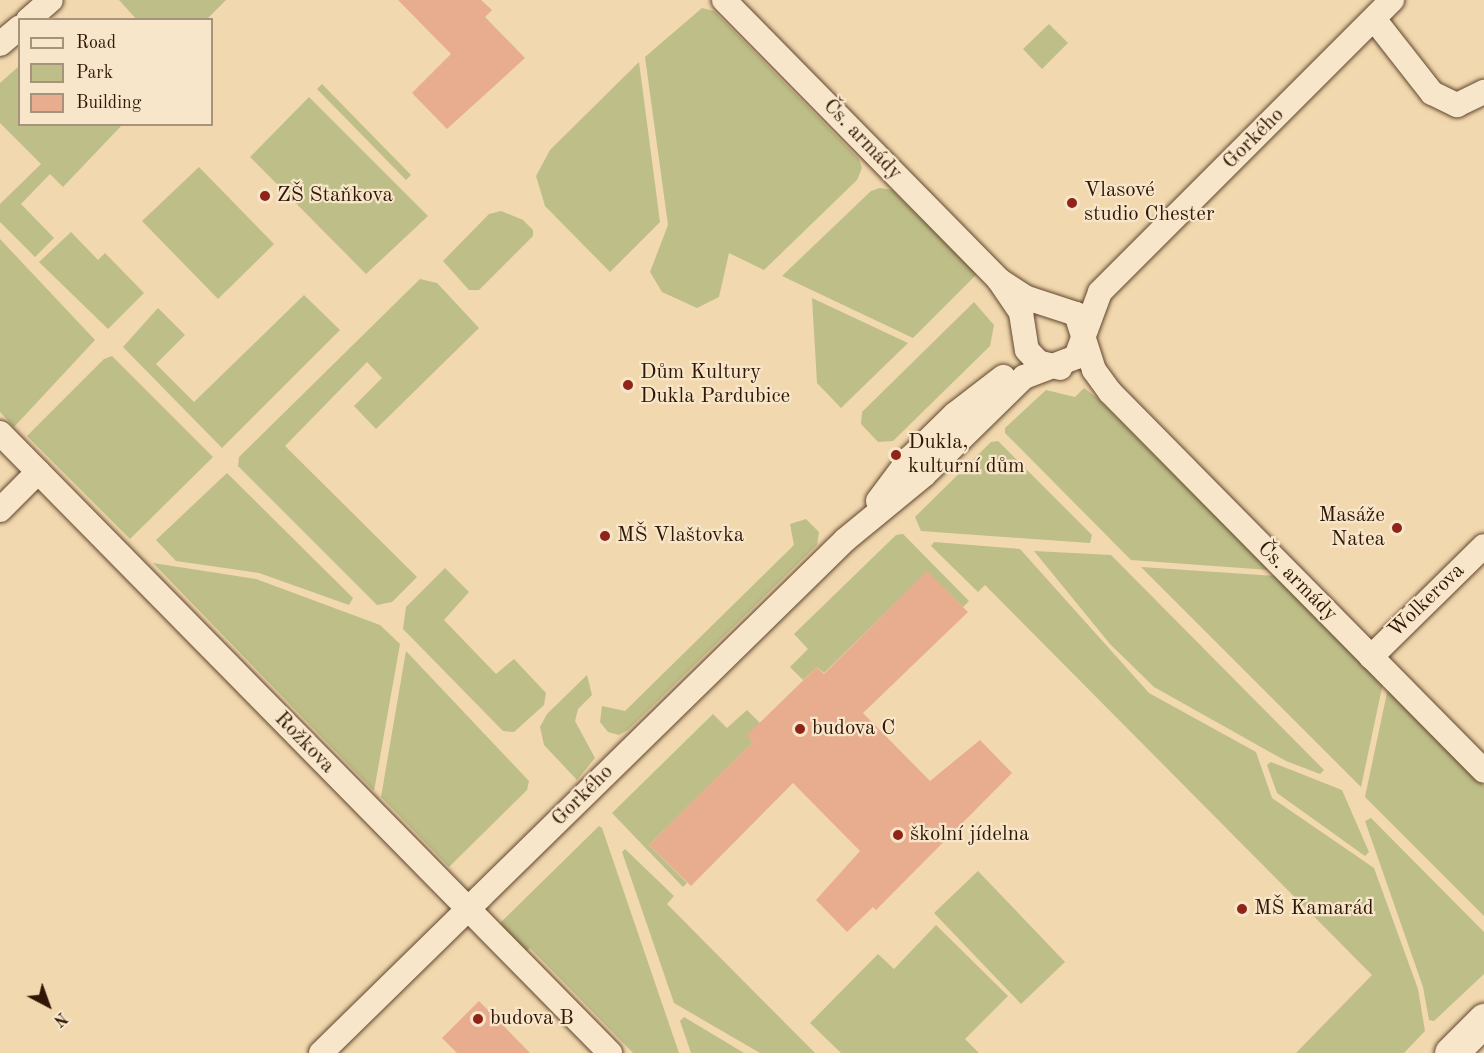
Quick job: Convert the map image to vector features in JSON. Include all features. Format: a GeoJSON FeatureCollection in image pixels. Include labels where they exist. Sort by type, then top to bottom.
{"type":"FeatureCollection","features":[{"type":"Feature","properties":{"kind":"main road"},"geometry":{"type":"LineString","coordinates":[[1451,1053],[1484,1020]]}},
{"type":"Feature","properties":{"kind":"street"},"geometry":{"type":"LineString","coordinates":[[30,18],[51,0]]}},
{"type":"Feature","properties":{"kind":"street","name":"Čs. armády"},"geometry":{"type":"LineString","coordinates":[[724,0],[999,280],[1016,303],[1023,335],[1031,356],[1110,392]]}},
{"type":"Feature","properties":{"kind":"street","name":"Gorkého"},"geometry":{"type":"LineString","coordinates":[[321,1053],[845,540],[924,475],[1013,385],[1031,373],[1076,357],[1096,299],[1114,277],[1392,0]]}},
{"type":"Feature","properties":{"kind":"street"},"geometry":{"type":"LineString","coordinates":[[1374,19],[1432,93],[1457,105],[1484,92]]}},
{"type":"Feature","properties":{"kind":"street"},"geometry":{"type":"LineString","coordinates":[[0,44],[18,29]]}},
{"type":"Feature","properties":{"kind":"street","name":"Gorkého"},"geometry":{"type":"LineString","coordinates":[[845,540],[910,458],[955,414],[1009,371],[1032,314],[1090,294],[1114,277]]}},
{"type":"Feature","properties":{"kind":"street","name":"Čs. armády"},"geometry":{"type":"LineString","coordinates":[[999,280],[1027,298],[1076,314],[1085,335],[1094,370],[1110,392],[1484,771]]}},
{"type":"Feature","properties":{"kind":"street","name":"Rožkova"},"geometry":{"type":"LineString","coordinates":[[0,433],[610,1053]]}},
{"type":"Feature","properties":{"kind":"street"},"geometry":{"type":"LineString","coordinates":[[0,510],[38,472]]}},
{"type":"Feature","properties":{"kind":"street","name":"Wolkerova"},"geometry":{"type":"LineString","coordinates":[[1371,657],[1484,546]]}},
{"type":"Feature","properties":{"kind":"green space"},"geometry":{"type":"Polygon","coordinates":[[[119,0],[226,0],[208,18],[135,18],[119,0]]]}},
{"type":"Feature","properties":{"kind":"green space"},"geometry":{"type":"Polygon","coordinates":[[[702,8],[714,11],[859,159],[862,168],[857,180],[764,270],[729,253],[719,297],[697,308],[662,292],[650,272],[668,225],[645,57],[702,8]]]}},
{"type":"Feature","properties":{"kind":"green space"},"geometry":{"type":"Polygon","coordinates":[[[1049,24],[1068,43],[1042,69],[1023,49],[1049,24]]]}},
{"type":"Feature","properties":{"kind":"green space"},"geometry":{"type":"Polygon","coordinates":[[[639,62],[660,222],[610,272],[545,206],[536,176],[550,150],[639,62]]]}},
{"type":"Feature","properties":{"kind":"green space"},"geometry":{"type":"Polygon","coordinates":[[[18,67],[18,126],[121,126],[63,187],[50,174],[21,204],[54,238],[35,257],[0,222],[0,204],[41,164],[0,123],[0,83],[18,67]]]}},
{"type":"Feature","properties":{"kind":"green space"},"geometry":{"type":"Polygon","coordinates":[[[322,84],[411,175],[406,180],[317,89],[322,84]]]}},
{"type":"Feature","properties":{"kind":"green space"},"geometry":{"type":"Polygon","coordinates":[[[309,97],[428,216],[366,274],[250,157],[309,97]]]}},
{"type":"Feature","properties":{"kind":"green space"},"geometry":{"type":"Polygon","coordinates":[[[199,167],[274,244],[218,299],[142,221],[199,167]]]}},
{"type":"Feature","properties":{"kind":"green space"},"geometry":{"type":"Polygon","coordinates":[[[880,188],[892,190],[977,274],[913,338],[782,276],[871,191],[880,188]]]}},
{"type":"Feature","properties":{"kind":"green space"},"geometry":{"type":"Polygon","coordinates":[[[501,211],[523,220],[533,230],[533,236],[479,290],[469,290],[443,261],[489,214],[501,211]]]}},
{"type":"Feature","properties":{"kind":"green space"},"geometry":{"type":"Polygon","coordinates":[[[71,232],[98,260],[105,253],[144,293],[108,329],[39,262],[71,232]]]}},
{"type":"Feature","properties":{"kind":"green space"},"geometry":{"type":"Polygon","coordinates":[[[0,239],[95,340],[14,427],[0,412],[0,239]]]}},
{"type":"Feature","properties":{"kind":"green space"},"geometry":{"type":"Polygon","coordinates":[[[420,279],[437,283],[479,328],[376,429],[354,406],[382,378],[367,362],[285,446],[417,577],[392,602],[377,605],[238,466],[239,457],[420,279]]]}},
{"type":"Feature","properties":{"kind":"green space"},"geometry":{"type":"Polygon","coordinates":[[[304,295],[340,330],[222,448],[123,347],[158,308],[185,335],[156,364],[194,402],[304,295]]]}},
{"type":"Feature","properties":{"kind":"green space"},"geometry":{"type":"Polygon","coordinates":[[[812,298],[908,343],[841,408],[817,383],[812,298]]]}},
{"type":"Feature","properties":{"kind":"green space"},"geometry":{"type":"Polygon","coordinates":[[[974,302],[994,325],[990,346],[893,441],[878,442],[861,424],[862,412],[974,302]]]}},
{"type":"Feature","properties":{"kind":"green space"},"geometry":{"type":"Polygon","coordinates":[[[112,356],[213,457],[130,539],[27,436],[104,359],[112,356]]]}},
{"type":"Feature","properties":{"kind":"green space"},"geometry":{"type":"Polygon","coordinates":[[[1084,388],[1096,397],[1269,570],[1131,560],[1005,433],[1005,428],[1046,390],[1075,397],[1084,388]]]}},
{"type":"Feature","properties":{"kind":"green space"},"geometry":{"type":"Polygon","coordinates":[[[998,441],[1092,535],[1090,543],[921,531],[915,517],[991,442],[998,441]]]}},
{"type":"Feature","properties":{"kind":"green space"},"geometry":{"type":"Polygon","coordinates":[[[227,473],[353,598],[349,605],[259,573],[176,561],[156,540],[227,473]]]}},
{"type":"Feature","properties":{"kind":"green space"},"geometry":{"type":"Polygon","coordinates":[[[806,519],[819,532],[817,545],[628,730],[619,735],[608,732],[600,722],[602,706],[625,711],[794,545],[790,524],[806,519]]]}},
{"type":"Feature","properties":{"kind":"green space"},"geometry":{"type":"Polygon","coordinates":[[[903,534],[969,601],[963,607],[927,572],[824,673],[817,667],[803,680],[790,667],[808,649],[794,634],[896,535],[903,534]]]}},
{"type":"Feature","properties":{"kind":"green space"},"geometry":{"type":"Polygon","coordinates":[[[934,542],[1020,549],[1149,693],[1256,752],[1272,798],[1374,868],[1418,989],[1425,1031],[1404,1053],[1296,1053],[1372,975],[985,585],[978,592],[931,546],[934,542]]]}},
{"type":"Feature","properties":{"kind":"green space"},"geometry":{"type":"Polygon","coordinates":[[[1034,551],[1111,555],[1324,770],[1320,774],[1286,761],[1154,687],[1110,644],[1034,551]]]}},
{"type":"Feature","properties":{"kind":"green space"},"geometry":{"type":"Polygon","coordinates":[[[153,563],[256,579],[380,625],[400,644],[374,791],[153,563]]]}},
{"type":"Feature","properties":{"kind":"green space"},"geometry":{"type":"Polygon","coordinates":[[[1141,567],[1277,576],[1383,683],[1361,787],[1141,567]]]}},
{"type":"Feature","properties":{"kind":"green space"},"geometry":{"type":"Polygon","coordinates":[[[445,568],[469,592],[444,620],[496,674],[514,659],[546,693],[544,705],[514,732],[503,731],[403,629],[406,607],[445,568]]]}},
{"type":"Feature","properties":{"kind":"green space"},"geometry":{"type":"Polygon","coordinates":[[[406,651],[529,781],[527,790],[449,867],[381,797],[406,651]]]}},
{"type":"Feature","properties":{"kind":"green space"},"geometry":{"type":"Polygon","coordinates":[[[587,675],[592,695],[578,709],[575,721],[595,758],[577,780],[544,745],[540,727],[547,714],[587,675]]]}},
{"type":"Feature","properties":{"kind":"green space"},"geometry":{"type":"Polygon","coordinates":[[[1388,688],[1484,786],[1484,916],[1365,797],[1388,688]]]}},
{"type":"Feature","properties":{"kind":"green space"},"geometry":{"type":"Polygon","coordinates":[[[747,710],[760,723],[747,736],[753,742],[649,845],[687,883],[683,887],[612,813],[713,714],[727,728],[747,710]]]}},
{"type":"Feature","properties":{"kind":"green space"},"geometry":{"type":"Polygon","coordinates":[[[1271,762],[1342,790],[1369,852],[1365,856],[1277,793],[1267,765],[1271,762]]]}},
{"type":"Feature","properties":{"kind":"green space"},"geometry":{"type":"Polygon","coordinates":[[[1371,818],[1484,932],[1484,974],[1434,1021],[1429,1020],[1423,987],[1365,821],[1371,818]]]}},
{"type":"Feature","properties":{"kind":"green space"},"geometry":{"type":"Polygon","coordinates":[[[599,826],[602,828],[679,1053],[633,1053],[530,948],[523,954],[497,926],[599,826]]]}},
{"type":"Feature","properties":{"kind":"green space"},"geometry":{"type":"Polygon","coordinates":[[[625,849],[674,896],[667,904],[815,1053],[760,1053],[674,1003],[622,852],[625,849]]]}},
{"type":"Feature","properties":{"kind":"green space"},"geometry":{"type":"Polygon","coordinates":[[[978,871],[1065,962],[1021,1004],[934,913],[978,871]]]}},
{"type":"Feature","properties":{"kind":"green space"},"geometry":{"type":"Polygon","coordinates":[[[936,925],[1008,996],[965,1039],[979,1053],[841,1053],[810,1023],[878,954],[894,969],[936,925]]]}},
{"type":"Feature","properties":{"kind":"green space"},"geometry":{"type":"Polygon","coordinates":[[[684,1017],[744,1053],[691,1053],[680,1021],[684,1017]]]}},
{"type":"Feature","properties":{"kind":"building"},"geometry":{"type":"Polygon","coordinates":[[[398,0],[481,0],[492,10],[485,17],[525,58],[447,129],[412,93],[451,54],[398,0]]]}},
{"type":"Feature","properties":{"kind":"building"},"geometry":{"type":"Polygon","coordinates":[[[927,571],[968,612],[863,713],[930,781],[980,740],[1012,773],[876,910],[873,907],[847,932],[816,900],[860,851],[793,783],[691,886],[649,845],[753,742],[746,736],[817,667],[824,674],[927,571]]]}},
{"type":"Feature","properties":{"kind":"building","name":"budova B"},"geometry":{"type":"Polygon","coordinates":[[[479,1001],[530,1053],[457,1053],[442,1038],[479,1001]]]}},
{"type":"Feature","properties":{"kind":"place","name":"ZŠ Staňkova"},"geometry":{"type":"Point","coordinates":[265,196]}},
{"type":"Feature","properties":{"kind":"place","name":"Vlasové studio Chester"},"geometry":{"type":"Point","coordinates":[1072,203]}},
{"type":"Feature","properties":{"kind":"place","name":"Dům Kultury Dukla Pardubice"},"geometry":{"type":"Point","coordinates":[628,385]}},
{"type":"Feature","properties":{"kind":"place","name":"Dukla, kulturní dům"},"geometry":{"type":"Point","coordinates":[896,455]}},
{"type":"Feature","properties":{"kind":"place","name":"Masáže Natea"},"geometry":{"type":"Point","coordinates":[1397,528]}},
{"type":"Feature","properties":{"kind":"place","name":"MŠ Vlaštovka"},"geometry":{"type":"Point","coordinates":[605,536]}},
{"type":"Feature","properties":{"kind":"place","name":"budova C"},"geometry":{"type":"Point","coordinates":[800,729]}},
{"type":"Feature","properties":{"kind":"place","name":"školní jídelna"},"geometry":{"type":"Point","coordinates":[898,835]}},
{"type":"Feature","properties":{"kind":"place","name":"MŠ Kamarád"},"geometry":{"type":"Point","coordinates":[1242,909]}},
{"type":"Feature","properties":{"kind":"place","name":"budova B"},"geometry":{"type":"Point","coordinates":[478,1019]}}]}
